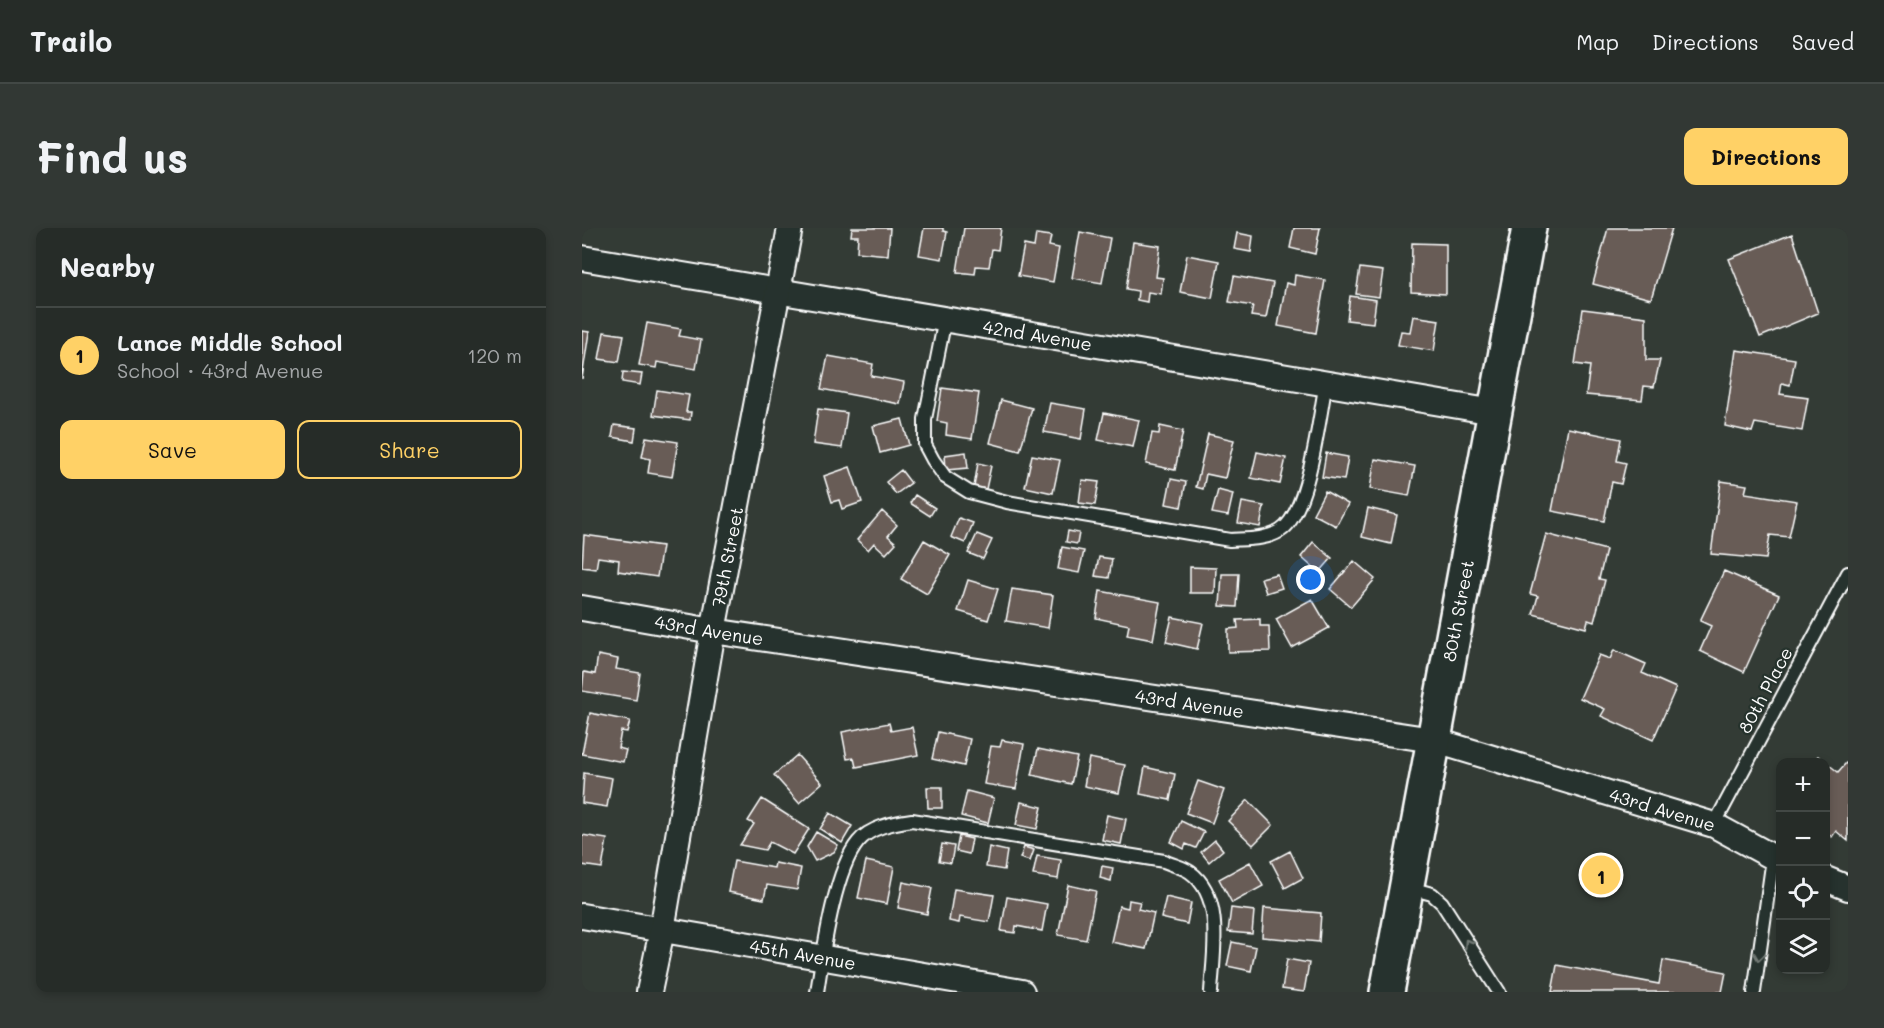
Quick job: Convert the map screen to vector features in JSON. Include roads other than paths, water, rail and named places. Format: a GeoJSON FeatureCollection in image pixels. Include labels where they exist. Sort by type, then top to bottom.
{"type":"FeatureCollection","features":[{"type":"Feature","properties":{"kind":"street","name":"79th Street"},"geometry":{"type":"LineString","coordinates":[[649,992],[662,930],[713,632],[790,228]]}},
{"type":"Feature","properties":{"kind":"street","name":"80th Street"},"geometry":{"type":"LineString","coordinates":[[1387,992],[1529,228]]}},
{"type":"Feature","properties":{"kind":"street","name":"42nd Avenue"},"geometry":{"type":"LineString","coordinates":[[582,258],[1494,412]]}},
{"type":"Feature","properties":{"kind":"street","name":"43rd Avenue"},"geometry":{"type":"LineString","coordinates":[[582,609],[713,632],[1433,740],[1714,825],[1776,858]]}},
{"type":"Feature","properties":{"kind":"street"},"geometry":{"type":"LineString","coordinates":[[1830,881],[1848,888]]}},
{"type":"Feature","properties":{"kind":"street","name":"45th Avenue"},"geometry":{"type":"LineString","coordinates":[[582,916],[1022,992]]}},
{"type":"Feature","properties":{"kind":"lane"},"geometry":{"type":"LineString","coordinates":[[945,319],[925,419],[925,445],[945,477],[969,492],[1006,502],[1230,540],[1262,538],[1282,530],[1299,509],[1326,384]]}},
{"type":"Feature","properties":{"kind":"lane","name":"80th Place"},"geometry":{"type":"LineString","coordinates":[[1714,825],[1848,573]]}},
{"type":"Feature","properties":{"kind":"lane"},"geometry":{"type":"LineString","coordinates":[[817,992],[838,883],[846,861],[858,841],[874,830],[892,823],[912,820],[1164,861],[1190,872],[1204,887],[1215,916],[1211,992]]}},
{"type":"Feature","properties":{"kind":"lane"},"geometry":{"type":"LineString","coordinates":[[1754,992],[1776,865]]}},
{"type":"Feature","properties":{"kind":"lane"},"geometry":{"type":"LineString","coordinates":[[1406,887],[1432,894],[1442,903],[1500,992]]}},
{"type":"Feature","properties":{"kind":"place","name":"Lance Middle School"},"geometry":{"type":"Point","coordinates":[1601,875]}}]}
